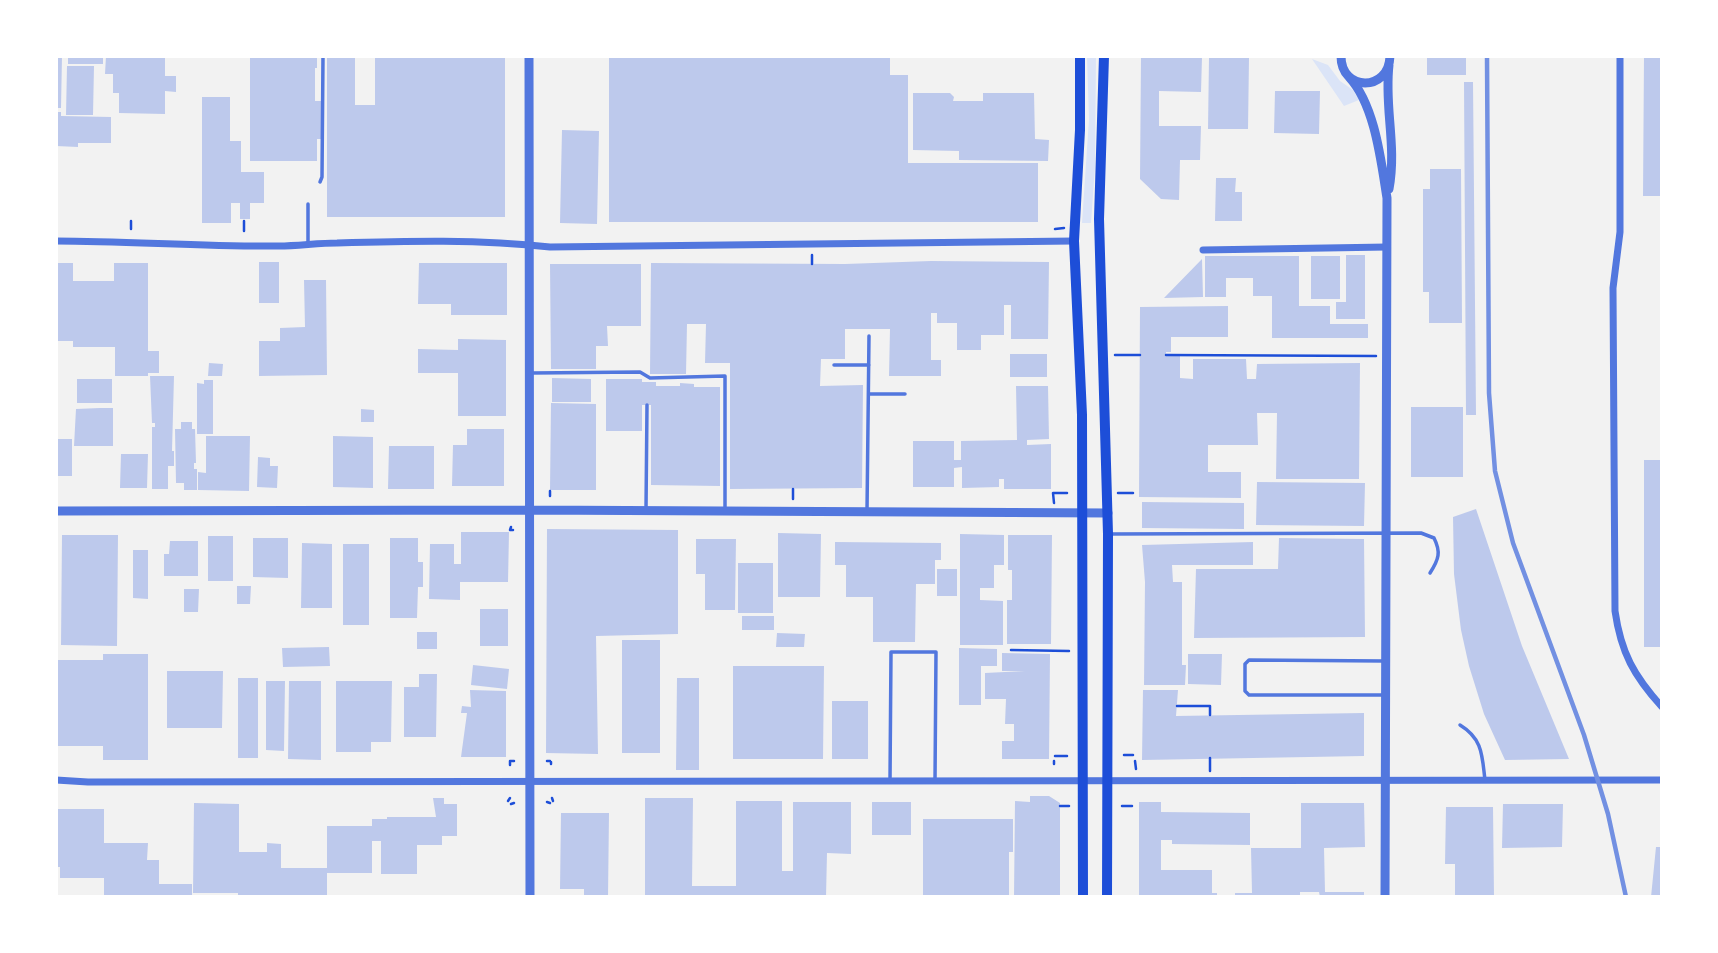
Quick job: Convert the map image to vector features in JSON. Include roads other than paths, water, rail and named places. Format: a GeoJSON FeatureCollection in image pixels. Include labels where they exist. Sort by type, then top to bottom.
{"type":"FeatureCollection","features":[{"type":"Feature","properties":{"kind":"main road"},"geometry":{"type":"LineString","coordinates":[[1080,56],[1080,130],[1074,241],[1082,403],[1083,897]]}},
{"type":"Feature","properties":{"kind":"main road"},"geometry":{"type":"LineString","coordinates":[[1104,56],[1099,219],[1108,513],[1107,897]]}},
{"type":"Feature","properties":{"kind":"street"},"geometry":{"type":"LineString","coordinates":[[529,56],[530,897]]}},
{"type":"Feature","properties":{"kind":"street"},"geometry":{"type":"LineString","coordinates":[[1338,56],[1342,67],[1359,88],[1369,116],[1387,198],[1385,897]]}},
{"type":"Feature","properties":{"kind":"street"},"geometry":{"type":"LineString","coordinates":[[1620,56],[1620,232],[1613,288],[1615,611],[1618,633],[1629,663],[1662,707]]}},
{"type":"Feature","properties":{"kind":"street"},"geometry":{"type":"LineString","coordinates":[[1349,77],[1362,83],[1376,81],[1387,71],[1390,61]]}},
{"type":"Feature","properties":{"kind":"street"},"geometry":{"type":"LineString","coordinates":[[1387,198],[1393,167],[1388,89],[1390,61]]}},
{"type":"Feature","properties":{"kind":"street"},"geometry":{"type":"LineString","coordinates":[[56,241],[131,241],[190,246],[511,243],[577,247],[1074,241]]}},
{"type":"Feature","properties":{"kind":"street"},"geometry":{"type":"LineString","coordinates":[[1203,250],[1387,247]]}},
{"type":"Feature","properties":{"kind":"street"},"geometry":{"type":"LineString","coordinates":[[56,511],[1108,513]]}},
{"type":"Feature","properties":{"kind":"street"},"geometry":{"type":"LineString","coordinates":[[56,780],[1662,780]]}},
{"type":"Feature","properties":{"kind":"lane"},"geometry":{"type":"LineString","coordinates":[[320,182],[323,177],[323,56]]}},
{"type":"Feature","properties":{"kind":"lane"},"geometry":{"type":"LineString","coordinates":[[308,204],[308,245]]}},
{"type":"Feature","properties":{"kind":"lane"},"geometry":{"type":"LineString","coordinates":[[867,513],[869,336]]}},
{"type":"Feature","properties":{"kind":"lane"},"geometry":{"type":"LineString","coordinates":[[834,365],[869,365]]}},
{"type":"Feature","properties":{"kind":"lane"},"geometry":{"type":"LineString","coordinates":[[530,373],[640,372],[650,378],[725,376],[725,512]]}},
{"type":"Feature","properties":{"kind":"lane"},"geometry":{"type":"LineString","coordinates":[[869,394],[905,394]]}},
{"type":"Feature","properties":{"kind":"lane"},"geometry":{"type":"LineString","coordinates":[[646,511],[647,405]]}},
{"type":"Feature","properties":{"kind":"lane"},"geometry":{"type":"LineString","coordinates":[[1108,534],[1421,533],[1434,538],[1439,550],[1438,561],[1430,573]]}},
{"type":"Feature","properties":{"kind":"lane"},"geometry":{"type":"LineString","coordinates":[[890,781],[891,652],[936,652],[935,781]]}},
{"type":"Feature","properties":{"kind":"lane"},"geometry":{"type":"LineString","coordinates":[[1386,662],[1249,660],[1245,664],[1245,691],[1249,695],[1386,695]]}},
{"type":"Feature","properties":{"kind":"lane"},"geometry":{"type":"LineString","coordinates":[[1460,725],[1473,733],[1481,750],[1485,781]]}},
{"type":"Feature","properties":{"kind":"railway"},"geometry":{"type":"LineString","coordinates":[[1487,56],[1489,393],[1495,471],[1513,543],[1584,735],[1608,814],[1626,897]]}}]}
